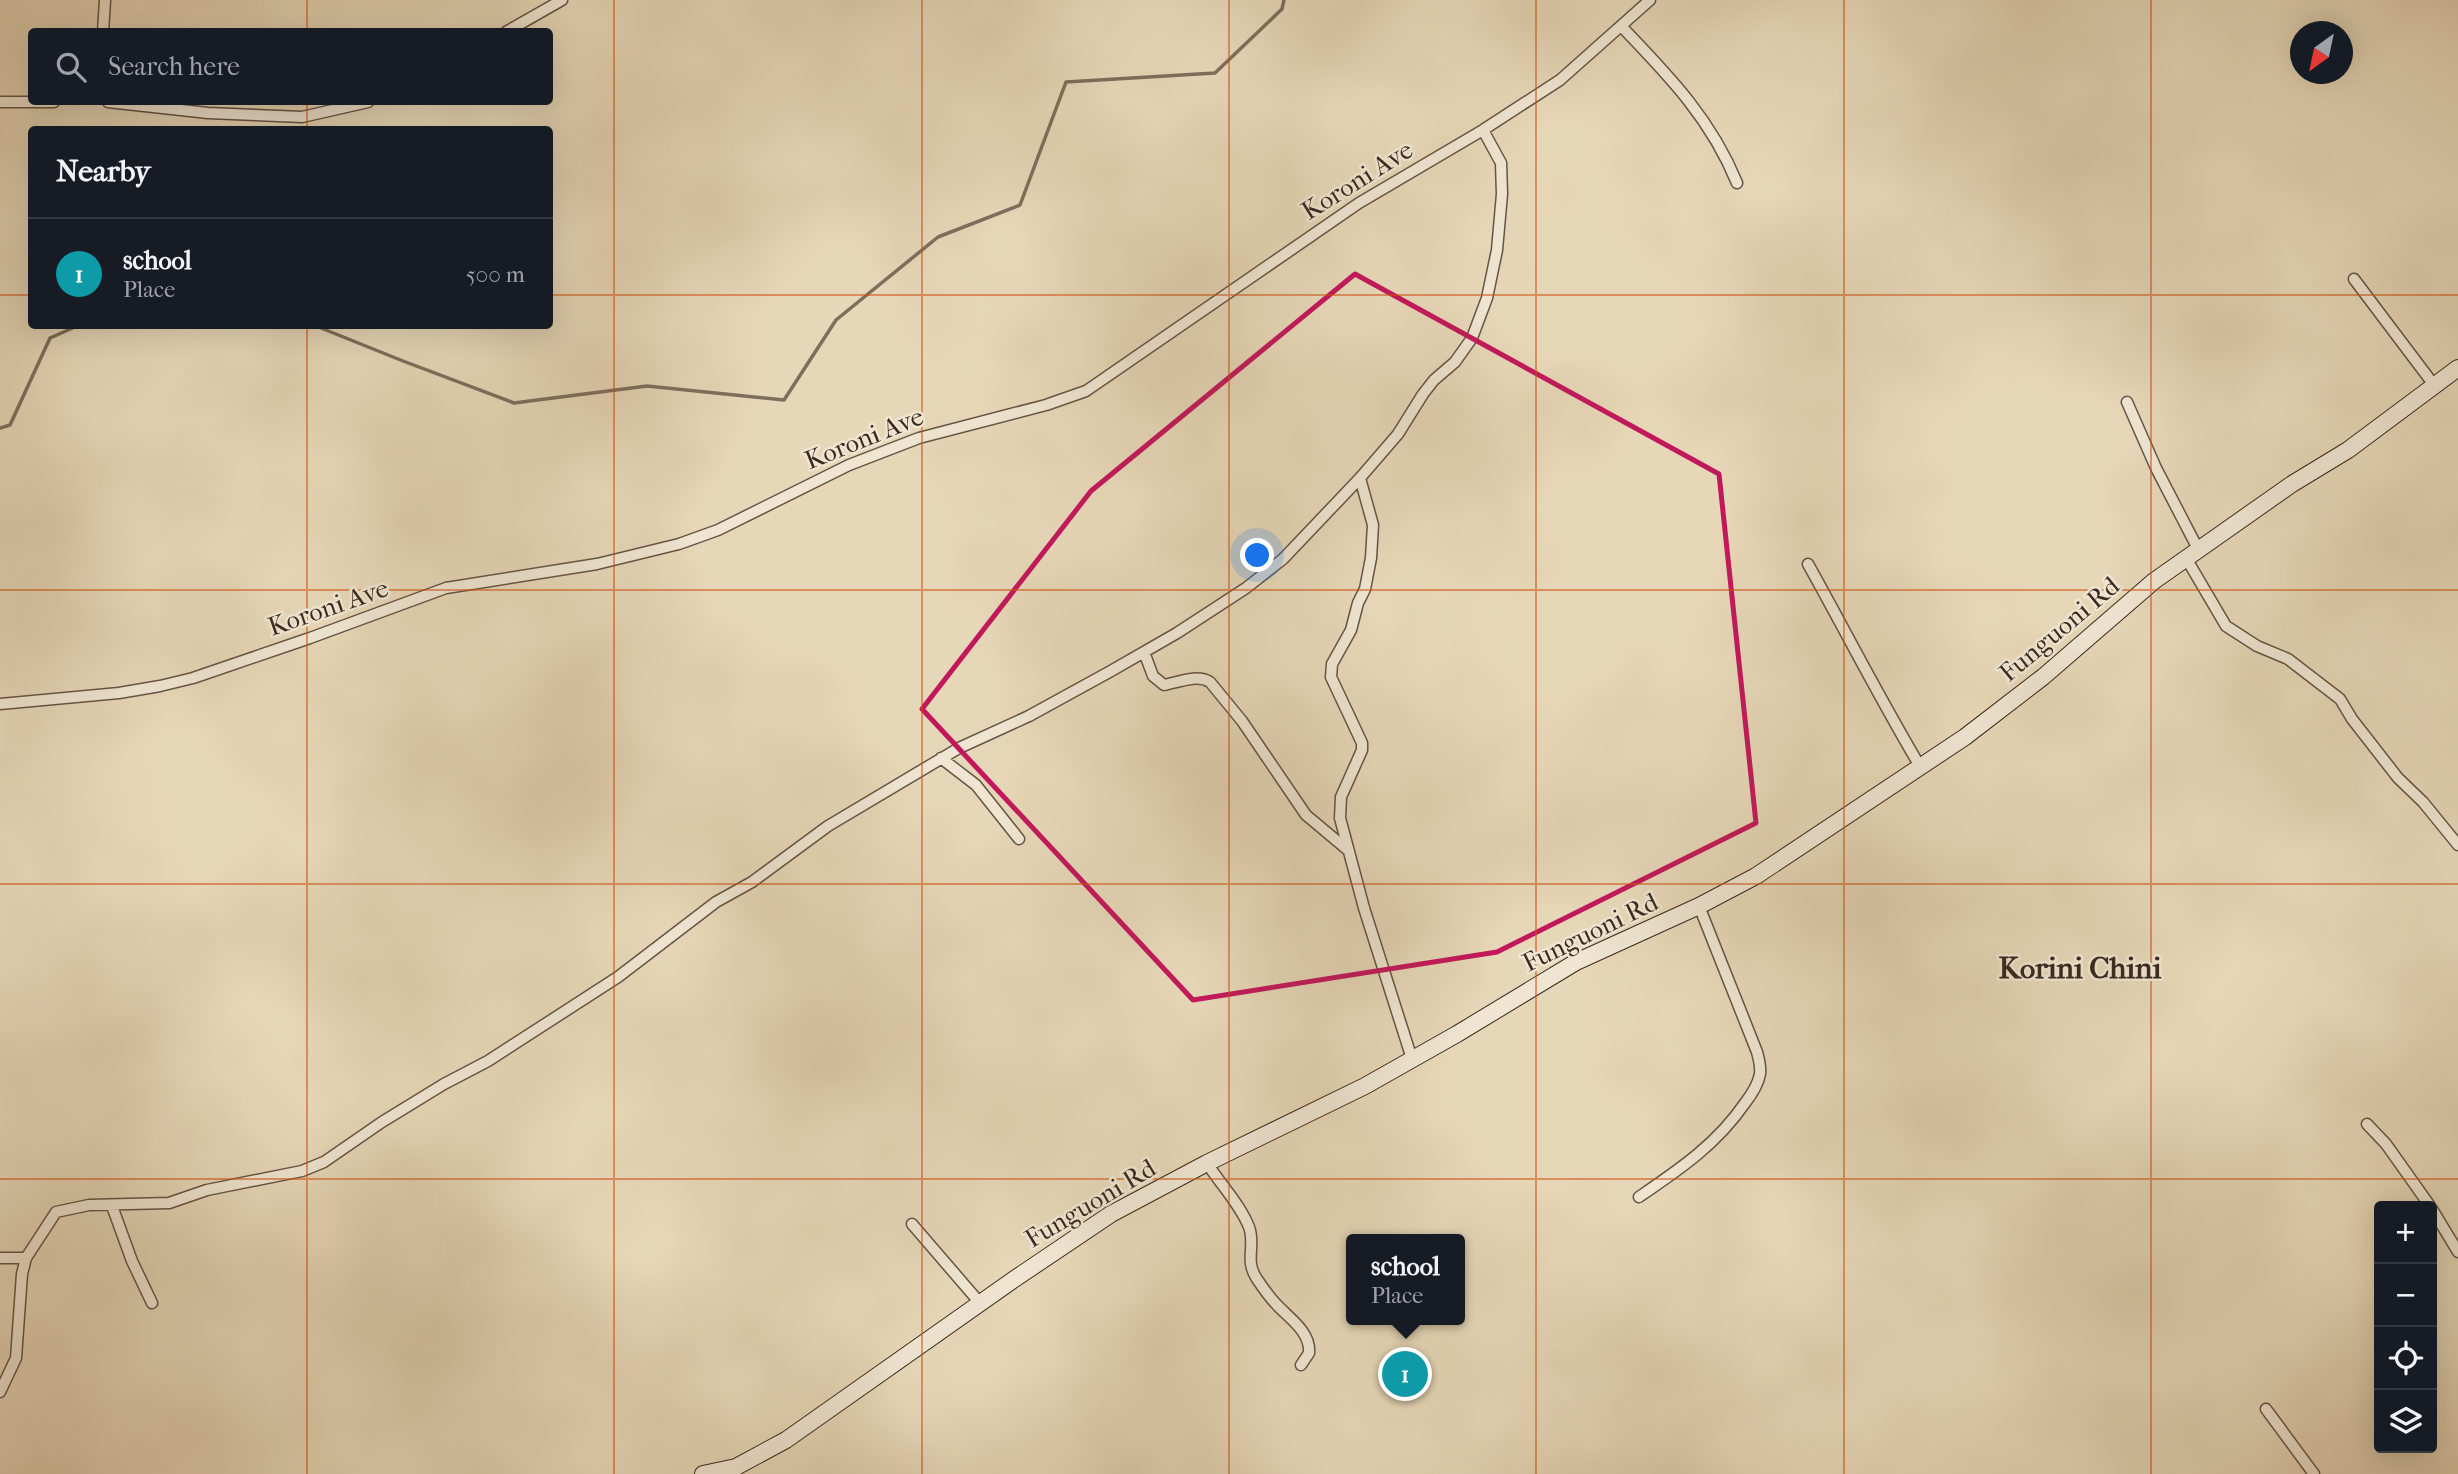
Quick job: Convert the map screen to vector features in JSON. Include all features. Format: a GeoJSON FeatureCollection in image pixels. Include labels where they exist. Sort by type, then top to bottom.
{"type":"FeatureCollection","features":[{"type":"Feature","properties":{"kind":"street"},"geometry":{"type":"LineString","coordinates":[[103,28],[105,0]]}},
{"type":"Feature","properties":{"kind":"street"},"geometry":{"type":"LineString","coordinates":[[513,28],[562,0]]}},
{"type":"Feature","properties":{"kind":"street","name":"Koroni Ave"},"geometry":{"type":"LineString","coordinates":[[0,704],[119,693],[171,683],[340,628],[446,588],[597,564],[679,544],[718,530],[849,465],[919,438],[1060,401],[1086,390],[1359,203],[1483,130],[1560,80],[1650,0]]}},
{"type":"Feature","properties":{"kind":"street"},"geometry":{"type":"LineString","coordinates":[[1622,27],[1691,103],[1714,135],[1737,183]]}},
{"type":"Feature","properties":{"kind":"street"},"geometry":{"type":"LineString","coordinates":[[0,102],[28,102]]}},
{"type":"Feature","properties":{"kind":"street"},"geometry":{"type":"LineString","coordinates":[[135,105],[208,113],[302,117],[355,105]]}},
{"type":"Feature","properties":{"kind":"street"},"geometry":{"type":"LineString","coordinates":[[0,1392],[16,1358],[20,1286],[26,1258],[56,1212],[89,1205],[169,1203],[206,1190],[302,1171],[324,1162],[382,1122],[488,1061],[618,977],[716,902],[752,883],[828,826],[941,758],[1039,711],[1144,652],[1246,588],[1277,564],[1398,435],[1428,387],[1463,353],[1478,326],[1497,250],[1503,186],[1499,158],[1483,130]]}},
{"type":"Feature","properties":{"kind":"street"},"geometry":{"type":"LineString","coordinates":[[2354,279],[2434,385]]}},
{"type":"Feature","properties":{"kind":"street","name":"Funguoni Rd"},"geometry":{"type":"LineString","coordinates":[[703,1474],[736,1467],[786,1440],[1111,1214],[1207,1163],[1365,1086],[1576,962],[1699,906],[1756,876],[1921,768],[2043,677],[2154,581],[2292,484],[2347,450],[2458,368]]}},
{"type":"Feature","properties":{"kind":"street"},"geometry":{"type":"LineString","coordinates":[[2127,402],[2226,626],[2257,646],[2288,659],[2340,699],[2352,719],[2398,778],[2423,802],[2458,845]]}},
{"type":"Feature","properties":{"kind":"street"},"geometry":{"type":"LineString","coordinates":[[1360,478],[1373,525],[1371,558],[1365,589],[1358,603],[1351,630],[1332,664],[1331,677],[1362,743],[1361,756],[1349,778],[1339,807],[1364,908],[1412,1059]]}},
{"type":"Feature","properties":{"kind":"street"},"geometry":{"type":"LineString","coordinates":[[1808,564],[1871,676],[1887,711],[1921,768]]}},
{"type":"Feature","properties":{"kind":"street"},"geometry":{"type":"LineString","coordinates":[[1144,652],[1153,676],[1164,685],[1193,678],[1210,682],[1242,721],[1306,815],[1349,851]]}},
{"type":"Feature","properties":{"kind":"street"},"geometry":{"type":"LineString","coordinates":[[941,758],[976,785],[1019,839]]}},
{"type":"Feature","properties":{"kind":"street"},"geometry":{"type":"LineString","coordinates":[[1639,1197],[1698,1156],[1735,1118],[1756,1088],[1760,1076],[1761,1067],[1757,1052],[1699,906]]}},
{"type":"Feature","properties":{"kind":"street"},"geometry":{"type":"LineString","coordinates":[[2367,1124],[2386,1144],[2426,1201]]}},
{"type":"Feature","properties":{"kind":"street"},"geometry":{"type":"LineString","coordinates":[[1207,1163],[1248,1224],[1252,1239],[1249,1260],[1255,1275],[1275,1303],[1308,1340],[1309,1353],[1301,1365]]}},
{"type":"Feature","properties":{"kind":"street"},"geometry":{"type":"LineString","coordinates":[[112,1206],[132,1261],[152,1303]]}},
{"type":"Feature","properties":{"kind":"street"},"geometry":{"type":"LineString","coordinates":[[2437,1218],[2458,1252]]}},
{"type":"Feature","properties":{"kind":"street"},"geometry":{"type":"LineString","coordinates":[[912,1224],[980,1303]]}},
{"type":"Feature","properties":{"kind":"street"},"geometry":{"type":"LineString","coordinates":[[0,1258],[26,1258]]}},
{"type":"Feature","properties":{"kind":"street"},"geometry":{"type":"LineString","coordinates":[[2266,1409],[2314,1474]]}},
{"type":"Feature","properties":{"kind":"highlighted area"},"geometry":{"type":"Polygon","coordinates":[[[1355,274],[1719,474],[1756,823],[1497,952],[1193,1000],[922,709],[1091,491],[1355,274]]]}},
{"type":"Feature","properties":{"kind":"waterway"},"geometry":{"type":"LineString","coordinates":[[323,329],[514,403],[647,386],[784,400],[836,320],[938,237],[1020,205],[1066,82],[1215,73],[1282,9],[1284,0]]}},
{"type":"Feature","properties":{"kind":"waterway"},"geometry":{"type":"LineString","coordinates":[[0,428],[10,425],[50,338],[70,329]]}},
{"type":"Feature","properties":{"kind":"place","name":"school"},"geometry":{"type":"Point","coordinates":[1405,1374]}},
{"type":"Feature","properties":{"kind":"district","name":"Korini Chini"},"geometry":{"type":"Point","coordinates":[2080,968]}}]}
